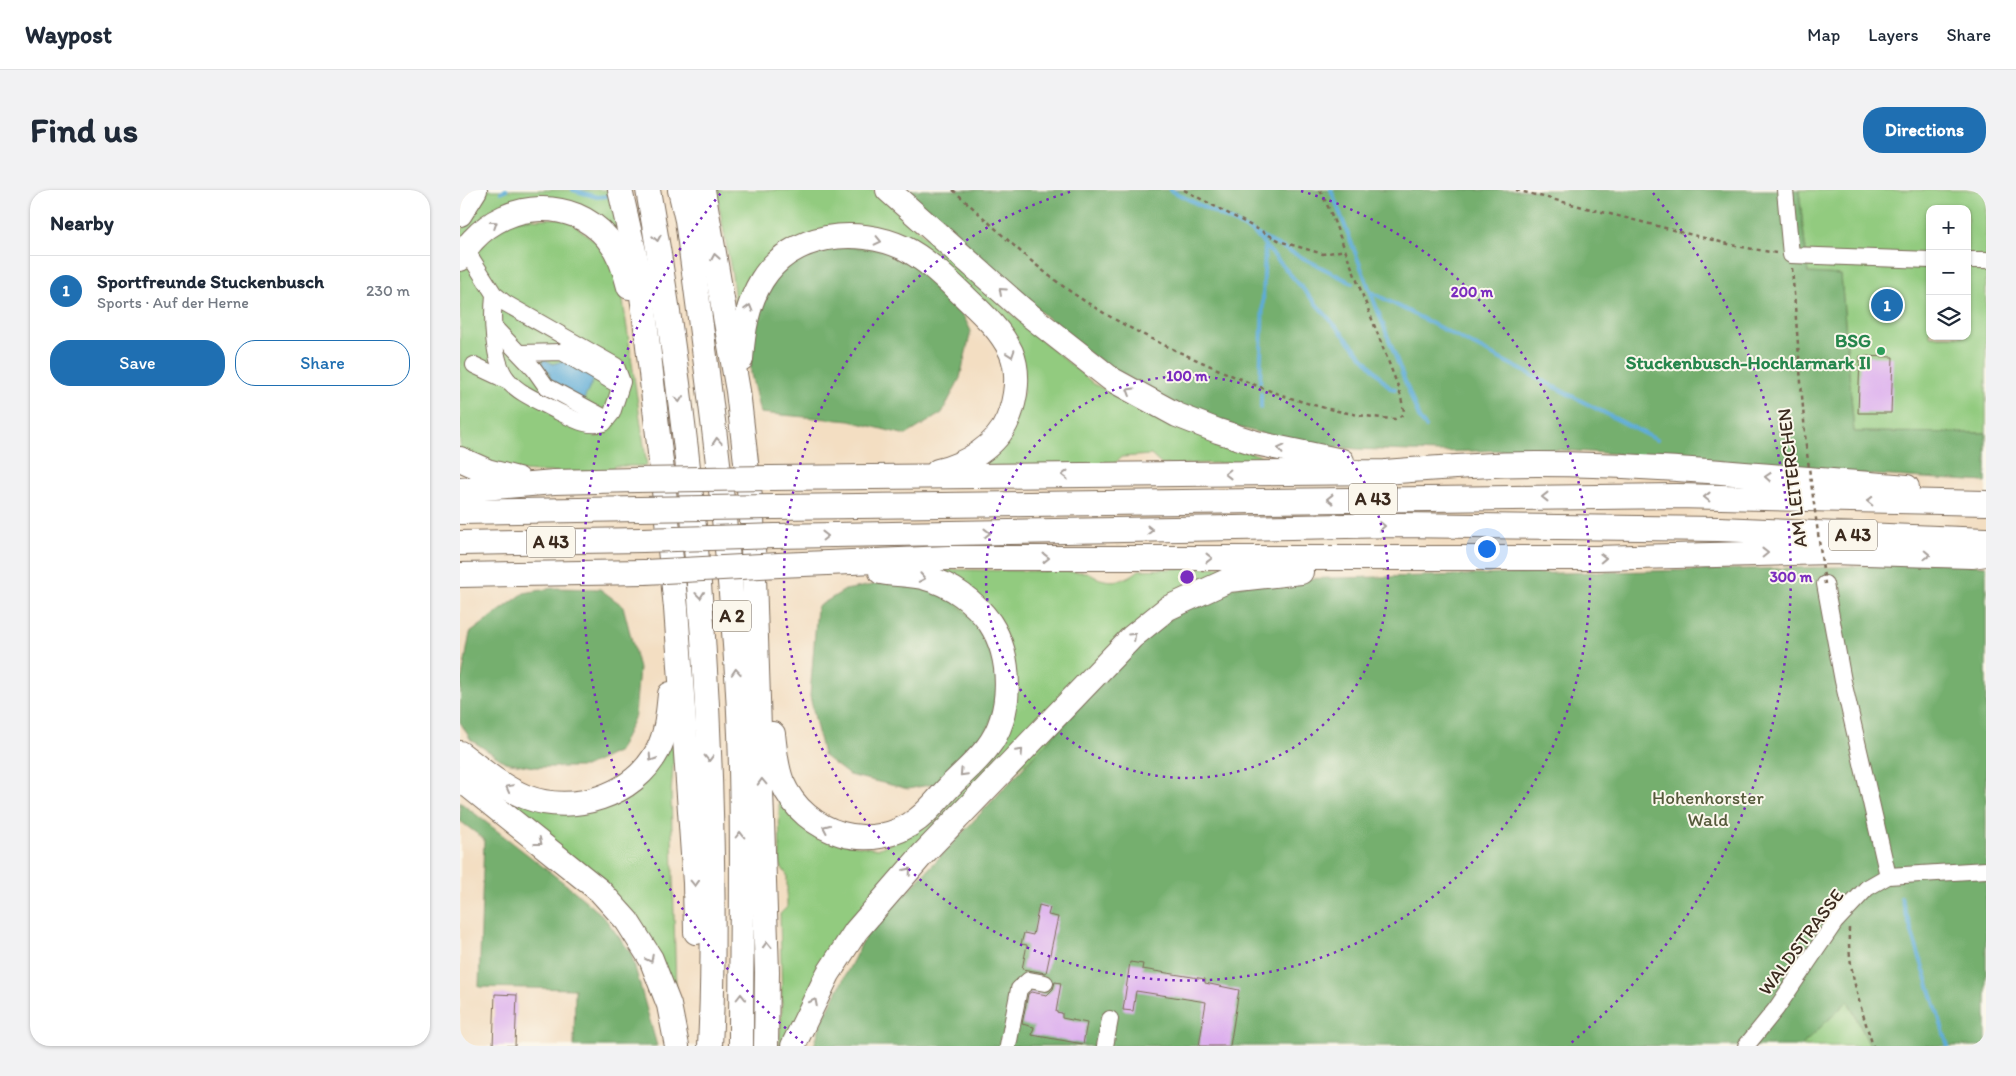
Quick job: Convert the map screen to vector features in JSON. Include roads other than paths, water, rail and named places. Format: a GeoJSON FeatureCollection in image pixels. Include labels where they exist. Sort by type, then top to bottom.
{"type":"FeatureCollection","features":[{"type":"Feature","properties":{"kind":"highway"},"geometry":{"type":"LineString","coordinates":[[460,214],[475,190]]}},
{"type":"Feature","properties":{"kind":"highway"},"geometry":{"type":"LineString","coordinates":[[620,190],[638,269],[654,396],[676,608],[695,883],[696,1002],[710,1039]]}},
{"type":"Feature","properties":{"kind":"highway","name":"A 2"},"geometry":{"type":"LineString","coordinates":[[648,190],[661,263],[681,410],[701,608],[709,729],[712,870],[710,1039]]}},
{"type":"Feature","properties":{"kind":"highway","name":"A 2"},"geometry":{"type":"LineString","coordinates":[[680,190],[686,220],[716,433],[731,601],[740,734],[741,1046]]}},
{"type":"Feature","properties":{"kind":"highway"},"geometry":{"type":"LineString","coordinates":[[703,190],[738,391],[752,516],[758,636],[767,972],[766,1046]]}},
{"type":"Feature","properties":{"kind":"highway"},"geometry":{"type":"LineString","coordinates":[[888,190],[1023,310],[1086,362],[1124,388],[1169,411],[1218,431],[1256,443],[1330,460],[1421,463],[1451,466]]}},
{"type":"Feature","properties":{"kind":"highway"},"geometry":{"type":"LineString","coordinates":[[463,254],[474,239],[489,226],[506,216],[530,209],[544,208],[564,212],[584,220],[600,231],[612,246],[626,274],[654,396]]}},
{"type":"Feature","properties":{"kind":"highway"},"geometry":{"type":"LineString","coordinates":[[738,391],[743,334],[751,301],[762,279],[789,252],[809,242],[831,236],[858,236],[904,248],[943,276],[1002,336],[1012,354],[1016,382],[1011,410],[1006,424],[996,439],[975,456],[949,468],[919,476]]}},
{"type":"Feature","properties":{"kind":"highway"},"geometry":{"type":"LineString","coordinates":[[460,459],[508,478],[554,482]]}},
{"type":"Feature","properties":{"kind":"highway"},"geometry":{"type":"LineString","coordinates":[[460,490],[554,482],[636,480],[1385,472],[1451,466],[1537,464],[1635,467],[1935,488],[1978,503]]}},
{"type":"Feature","properties":{"kind":"highway","name":"A 43"},"geometry":{"type":"LineString","coordinates":[[460,512],[1247,500],[1678,496],[1978,503]]}},
{"type":"Feature","properties":{"kind":"highway","name":"A 43"},"geometry":{"type":"LineString","coordinates":[[460,543],[1400,525],[1719,529],[1986,540]]}},
{"type":"Feature","properties":{"kind":"highway"},"geometry":{"type":"LineString","coordinates":[[460,575],[645,572],[948,558],[1587,558],[1830,552],[1972,556],[1986,554]]}},
{"type":"Feature","properties":{"kind":"highway"},"geometry":{"type":"LineString","coordinates":[[793,1046],[828,974],[862,924],[922,855],[993,780],[1092,677],[1150,621],[1191,596],[1229,580],[1281,573],[1375,568],[1408,558]]}},
{"type":"Feature","properties":{"kind":"highway"},"geometry":{"type":"LineString","coordinates":[[758,636],[769,676],[775,754],[782,782],[799,809],[819,826],[845,837],[871,838],[896,831],[918,819],[988,748],[1001,721],[1007,689],[1005,662],[998,636],[984,615],[962,594],[927,578],[822,564]]}},
{"type":"Feature","properties":{"kind":"highway"},"geometry":{"type":"LineString","coordinates":[[460,591],[480,584],[585,574]]}},
{"type":"Feature","properties":{"kind":"highway"},"geometry":{"type":"LineString","coordinates":[[460,752],[502,785],[526,797],[549,803],[575,804],[602,798],[628,783],[649,764],[658,749],[668,722],[676,608]]}},
{"type":"Feature","properties":{"kind":"highway"},"geometry":{"type":"LineString","coordinates":[[460,779],[600,891],[627,921],[651,959],[670,1005],[677,1046]]}},
{"type":"Feature","properties":{"kind":"street"},"geometry":{"type":"LineString","coordinates":[[1785,190],[1791,255],[1926,260]]}},
{"type":"Feature","properties":{"kind":"street"},"geometry":{"type":"LineString","coordinates":[[463,254],[494,294],[505,303],[616,366],[622,382],[612,413],[604,423],[597,426],[587,424],[530,397],[508,381],[474,365]]}},
{"type":"Feature","properties":{"kind":"street"},"geometry":{"type":"LineString","coordinates":[[1971,260],[1986,260]]}},
{"type":"Feature","properties":{"kind":"street"},"geometry":{"type":"LineString","coordinates":[[494,294],[494,327],[501,370],[508,381]]}},
{"type":"Feature","properties":{"kind":"street"},"geometry":{"type":"LineString","coordinates":[[494,327],[521,353],[546,386],[607,419]]}},
{"type":"Feature","properties":{"kind":"street"},"geometry":{"type":"LineString","coordinates":[[521,353],[562,352],[620,386]]}},
{"type":"Feature","properties":{"kind":"street"},"geometry":{"type":"LineString","coordinates":[[1825,584],[1843,680],[1888,876]]}},
{"type":"Feature","properties":{"kind":"street","name":"WALDSTRASSE"},"geometry":{"type":"LineString","coordinates":[[1746,1046],[1776,1009],[1836,922],[1867,888],[1888,876],[1986,870]]}},
{"type":"Feature","properties":{"kind":"street"},"geometry":{"type":"LineString","coordinates":[[1008,1046],[1019,989],[1029,980],[1046,983]]}},
{"type":"Feature","properties":{"kind":"street"},"geometry":{"type":"LineString","coordinates":[[1105,1046],[1110,1019]]}},
{"type":"Feature","properties":{"kind":"water"},"geometry":{"type":"Polygon","coordinates":[[[544,359],[553,364],[570,359],[596,375],[582,403],[552,387],[549,372],[540,367],[544,359]]]}},
{"type":"Feature","properties":{"kind":"waterway"},"geometry":{"type":"LineString","coordinates":[[501,192],[506,190]]}},
{"type":"Feature","properties":{"kind":"waterway"},"geometry":{"type":"LineString","coordinates":[[573,190],[597,197],[608,196]]}},
{"type":"Feature","properties":{"kind":"waterway"},"geometry":{"type":"LineString","coordinates":[[1170,190],[1352,283]]}},
{"type":"Feature","properties":{"kind":"waterway"},"geometry":{"type":"LineString","coordinates":[[1331,190],[1420,420],[1426,427]]}},
{"type":"Feature","properties":{"kind":"waterway"},"geometry":{"type":"LineString","coordinates":[[1254,233],[1390,388],[1395,389]]}},
{"type":"Feature","properties":{"kind":"waterway"},"geometry":{"type":"LineString","coordinates":[[1260,382],[1265,245]]}},
{"type":"Feature","properties":{"kind":"waterway"},"geometry":{"type":"LineString","coordinates":[[1371,292],[1657,440]]}},
{"type":"Feature","properties":{"kind":"waterway"},"geometry":{"type":"LineString","coordinates":[[1261,394],[1261,408]]}},
{"type":"Feature","properties":{"kind":"waterway"},"geometry":{"type":"LineString","coordinates":[[1901,898],[1948,1046]]}},
{"type":"Feature","properties":{"kind":"place","name":"Sportfreunde Stuckenbusch"},"geometry":{"type":"Point","coordinates":[1887,305]}},
{"type":"Feature","properties":{"kind":"place","name":"BSG Stuckenbusch-Hochlarmark II"},"geometry":{"type":"Point","coordinates":[1881,351]}},
{"type":"Feature","properties":{"kind":"park label","name":"Hohenhorster Wald"},"geometry":{"type":"Point","coordinates":[1708,808]}}]}
